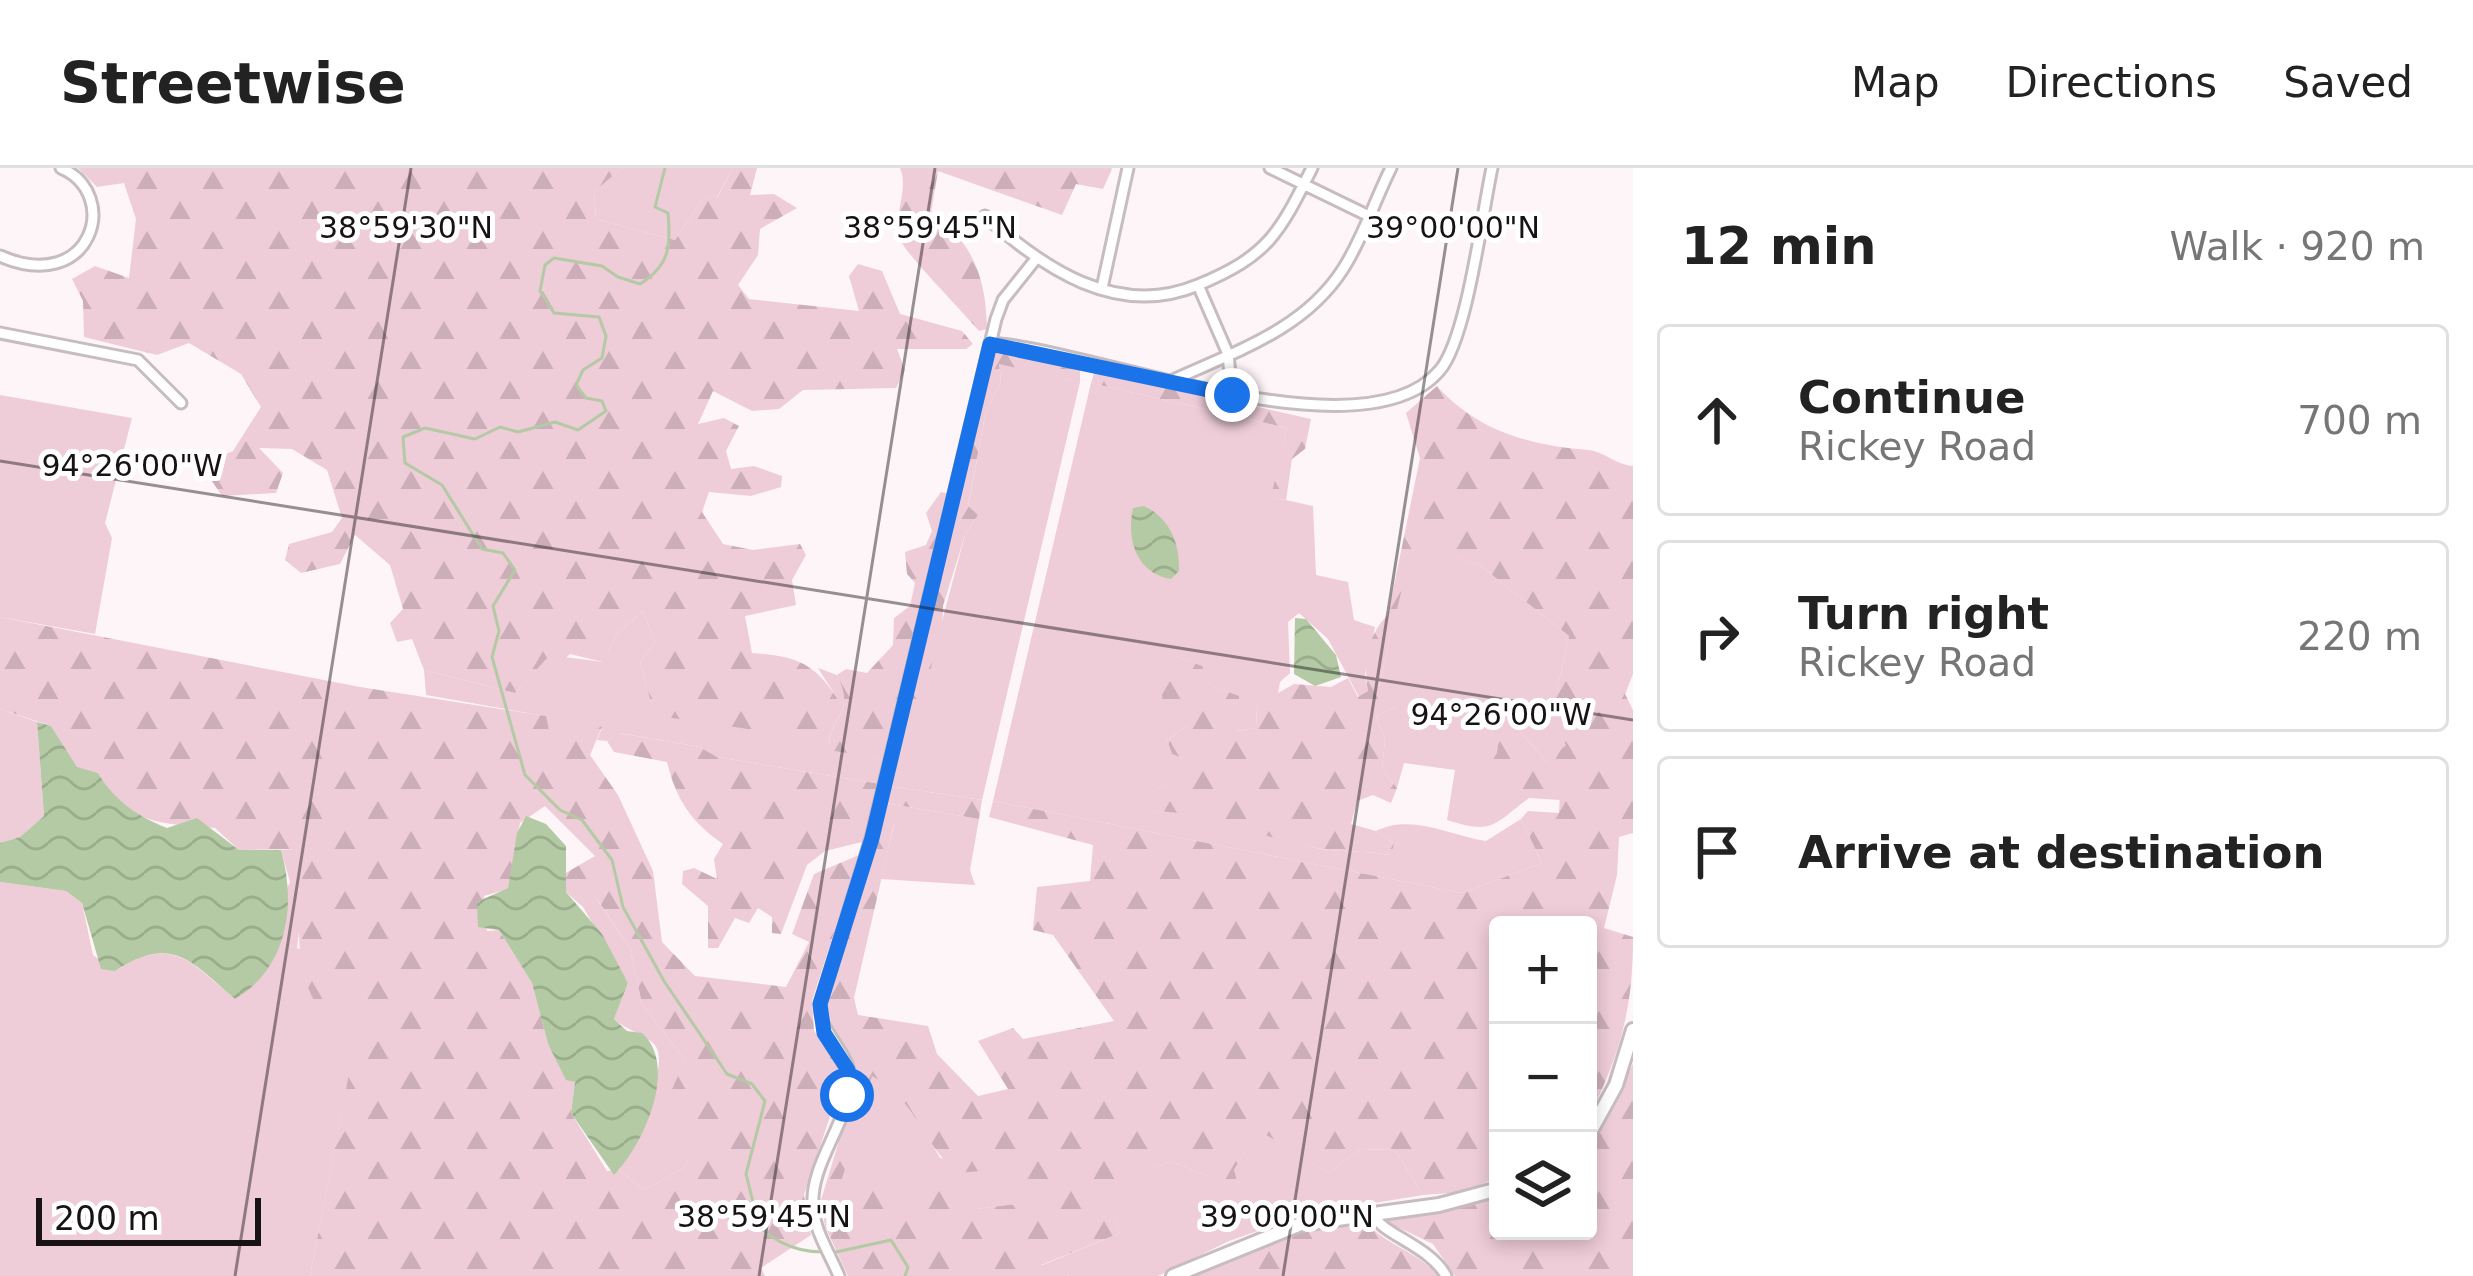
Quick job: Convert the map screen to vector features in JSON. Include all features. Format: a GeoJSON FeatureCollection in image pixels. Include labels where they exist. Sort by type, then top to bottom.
{"type":"FeatureCollection","features":[{"type":"Feature","properties":{"kind":"street"},"geometry":{"type":"LineString","coordinates":[[0,256],[40,269],[61,265],[78,253],[88,235],[92,211],[76,176],[62,168]]}},
{"type":"Feature","properties":{"kind":"street"},"geometry":{"type":"LineString","coordinates":[[1102,288],[1128,168]]}},
{"type":"Feature","properties":{"kind":"street"},"geometry":{"type":"LineString","coordinates":[[1270,168],[1371,217]]}},
{"type":"Feature","properties":{"kind":"street"},"geometry":{"type":"LineString","coordinates":[[985,217],[1063,277],[1163,297],[1198,285],[1265,249],[1312,168]]}},
{"type":"Feature","properties":{"kind":"street"},"geometry":{"type":"LineString","coordinates":[[1172,380],[1292,323],[1329,289],[1371,217],[1391,168]]}},
{"type":"Feature","properties":{"kind":"street"},"geometry":{"type":"LineString","coordinates":[[990,344],[1290,404],[1365,405],[1408,392],[1444,364],[1458,328],[1492,168]]}},
{"type":"Feature","properties":{"kind":"street"},"geometry":{"type":"LineString","coordinates":[[839,1276],[815,1220],[813,1194],[850,1080],[844,1060],[824,1033],[820,1004],[872,838],[990,344],[1003,300],[1035,260]]}},
{"type":"Feature","properties":{"kind":"street"},"geometry":{"type":"LineString","coordinates":[[1198,285],[1228,354],[1232,395]]}},
{"type":"Feature","properties":{"kind":"street"},"geometry":{"type":"LineString","coordinates":[[0,333],[138,360],[181,403]]}},
{"type":"Feature","properties":{"kind":"street"},"geometry":{"type":"LineString","coordinates":[[1590,1132],[1631,1049],[1633,1030]]}},
{"type":"Feature","properties":{"kind":"street"},"geometry":{"type":"LineString","coordinates":[[1173,1276],[1261,1237],[1373,1211],[1439,1204],[1489,1192]]}},
{"type":"Feature","properties":{"kind":"street"},"geometry":{"type":"LineString","coordinates":[[1373,1211],[1374,1221],[1429,1252],[1446,1276]]}},
{"type":"Feature","properties":{"kind":"green space"},"geometry":{"type":"Polygon","coordinates":[[[78,168],[622,168],[594,192],[596,219],[675,240],[702,200],[717,198],[733,168],[757,168],[750,195],[774,194],[797,208],[760,229],[758,255],[738,285],[749,299],[859,311],[849,276],[858,264],[882,271],[900,314],[962,331],[973,344],[966,349],[897,349],[905,370],[896,388],[803,390],[779,409],[752,411],[713,391],[698,424],[724,418],[739,426],[726,451],[731,469],[754,466],[782,476],[781,487],[751,496],[709,492],[702,512],[723,544],[753,550],[800,544],[806,555],[792,580],[796,605],[745,616],[752,653],[791,659],[810,668],[837,698],[834,716],[812,738],[672,718],[651,703],[640,662],[655,642],[643,611],[617,634],[603,662],[570,654],[557,666],[549,656],[515,693],[424,670],[412,639],[397,642],[390,623],[403,609],[390,565],[355,535],[340,564],[301,573],[285,560],[289,544],[332,532],[342,518],[327,470],[292,449],[259,448],[283,473],[276,493],[222,496],[201,465],[233,451],[261,407],[241,374],[189,343],[157,355],[84,337],[83,301],[72,279],[95,266],[129,278],[136,219],[124,183],[97,187],[78,168]]]}},
{"type":"Feature","properties":{"kind":"green space"},"geometry":{"type":"Polygon","coordinates":[[[622,168],[733,168],[716,199],[702,200],[675,240],[596,219],[594,192],[622,168]]]}},
{"type":"Feature","properties":{"kind":"green space"},"geometry":{"type":"Polygon","coordinates":[[[900,168],[1112,169],[1103,189],[1076,184],[1062,215],[938,171],[931,213],[957,236],[974,262],[986,310],[987,329],[979,331],[902,243],[900,168]]]}},
{"type":"Feature","properties":{"kind":"green space"},"geometry":{"type":"Polygon","coordinates":[[[1007,350],[1080,364],[1080,382],[999,364],[1001,381],[985,416],[968,506],[978,515],[965,535],[943,606],[942,629],[913,731],[903,730],[992,354],[1007,350]]]}},
{"type":"Feature","properties":{"kind":"green space"},"geometry":{"type":"Polygon","coordinates":[[[999,363],[1080,382],[982,800],[889,786],[903,730],[913,730],[965,535],[978,515],[968,507],[985,416],[1001,381],[999,363]]]}},
{"type":"Feature","properties":{"kind":"green space"},"geometry":{"type":"Polygon","coordinates":[[[1095,370],[1311,419],[1305,449],[1292,459],[1286,500],[1271,497],[1287,428],[1091,383],[1095,370]]]}},
{"type":"Feature","properties":{"kind":"green space"},"geometry":{"type":"Polygon","coordinates":[[[1091,383],[1287,428],[1272,497],[1313,506],[1316,575],[1348,582],[1354,620],[1375,627],[1365,674],[1368,691],[1359,697],[1328,639],[1299,613],[1288,622],[1290,673],[1280,682],[1277,698],[1257,705],[1256,728],[1236,731],[1227,720],[1238,696],[1210,685],[1201,666],[1176,656],[1187,726],[1167,740],[1172,754],[1198,764],[1157,789],[1144,804],[1151,811],[1213,820],[1316,848],[1390,855],[1394,844],[1376,831],[1390,826],[1417,825],[1486,841],[1521,819],[1542,863],[1462,893],[993,801],[1091,383]]]}},
{"type":"Feature","properties":{"kind":"green space"},"geometry":{"type":"Polygon","coordinates":[[[1437,386],[1469,414],[1506,433],[1546,445],[1595,451],[1633,466],[1633,674],[1625,694],[1633,710],[1633,833],[1619,837],[1617,875],[1604,928],[1633,937],[1632,963],[1622,1031],[1597,1100],[1597,916],[1489,916],[1489,1181],[1463,1192],[1423,1195],[1395,1150],[1360,1149],[1329,1173],[1258,1130],[1234,1170],[1249,1221],[1226,1231],[1207,1176],[1171,1161],[1106,1190],[1120,1233],[1041,1265],[1069,1276],[848,1276],[825,1226],[821,1200],[857,1082],[827,1006],[881,820],[894,824],[854,998],[858,1015],[928,1026],[937,1054],[978,1096],[1008,1089],[978,1041],[1013,1028],[1023,1039],[1114,1021],[1053,935],[1033,930],[1037,887],[1090,881],[1093,845],[989,817],[993,801],[1462,893],[1542,863],[1521,819],[1528,811],[1559,813],[1560,791],[1520,791],[1489,766],[1497,753],[1501,720],[1516,727],[1547,762],[1566,745],[1538,710],[1557,690],[1569,636],[1477,563],[1412,546],[1379,686],[1395,691],[1396,707],[1376,716],[1385,740],[1382,769],[1397,788],[1391,803],[1373,795],[1357,801],[1351,824],[1376,831],[1394,844],[1391,855],[1295,844],[1193,815],[1150,811],[1143,804],[1157,789],[1197,764],[1172,754],[1167,740],[1187,726],[1164,711],[1158,664],[1176,656],[1202,666],[1210,685],[1239,696],[1239,713],[1228,720],[1237,731],[1256,728],[1257,705],[1294,684],[1331,687],[1348,678],[1358,697],[1368,691],[1369,650],[1388,615],[1420,458],[1406,413],[1437,386]],[[872,1076],[839,1189],[946,1181],[975,1209],[1016,1204],[1015,1168],[958,1173],[900,1098],[872,1076]]]}},
{"type":"Feature","properties":{"kind":"green space"},"geometry":{"type":"Polygon","coordinates":[[[0,395],[132,418],[105,523],[112,538],[95,634],[0,617],[0,395]]]}},
{"type":"Feature","properties":{"kind":"green space"},"geometry":{"type":"Polygon","coordinates":[[[941,492],[949,494],[886,760],[829,750],[844,700],[837,675],[846,669],[867,673],[893,645],[894,618],[910,606],[915,583],[907,574],[905,552],[926,545],[932,531],[926,513],[941,492]]]}},
{"type":"Feature","properties":{"kind":"green space"},"geometry":{"type":"Polygon","coordinates":[[[1411,545],[1477,563],[1569,636],[1557,690],[1567,744],[1548,763],[1516,727],[1560,790],[1560,800],[1529,798],[1492,825],[1474,827],[1447,820],[1455,770],[1404,763],[1397,788],[1382,769],[1385,740],[1376,716],[1396,707],[1379,687],[1411,545]]]}},
{"type":"Feature","properties":{"kind":"green space"},"geometry":{"type":"Polygon","coordinates":[[[643,611],[655,642],[640,662],[651,703],[837,698],[818,668],[837,675],[844,700],[829,749],[886,760],[880,784],[717,757],[700,747],[620,733],[607,741],[597,740],[602,728],[552,751],[545,716],[426,695],[424,670],[515,693],[549,655],[603,662],[617,634],[643,611]]]}},
{"type":"Feature","properties":{"kind":"green space"},"geometry":{"type":"Polygon","coordinates":[[[0,617],[360,687],[546,716],[553,749],[568,719],[602,727],[590,755],[618,795],[653,871],[662,942],[695,976],[786,987],[809,942],[792,934],[814,874],[859,855],[812,1001],[814,1031],[838,1064],[840,1086],[804,1195],[811,1235],[761,1268],[765,1276],[310,1276],[367,980],[324,1014],[312,996],[300,956],[296,849],[239,850],[215,828],[162,822],[135,812],[98,773],[77,768],[51,726],[0,709],[0,617]],[[545,806],[520,823],[508,889],[484,896],[487,931],[499,930],[532,983],[548,1044],[566,1079],[575,1082],[571,1113],[607,1171],[619,1170],[644,1190],[684,1168],[696,1140],[661,1114],[685,1060],[642,1004],[630,948],[597,899],[583,907],[566,892],[564,874],[595,856],[545,806]]]}},
{"type":"Feature","properties":{"kind":"green space"},"geometry":{"type":"Polygon","coordinates":[[[0,709],[37,722],[44,816],[20,837],[0,843],[0,709]]]}},
{"type":"Feature","properties":{"kind":"green space"},"geometry":{"type":"Polygon","coordinates":[[[619,733],[700,747],[717,757],[880,784],[866,841],[825,851],[807,865],[781,934],[772,933],[772,917],[758,908],[749,923],[735,918],[718,948],[708,948],[708,906],[682,884],[683,871],[694,868],[717,879],[714,859],[723,844],[686,809],[667,762],[614,752],[607,741],[619,733]]]}},
{"type":"Feature","properties":{"kind":"green space"},"geometry":{"type":"Polygon","coordinates":[[[889,786],[982,800],[979,819],[885,803],[889,786]]]}},
{"type":"Feature","properties":{"kind":"green space"},"geometry":{"type":"Polygon","coordinates":[[[885,803],[979,819],[970,870],[975,885],[881,879],[894,825],[881,820],[885,803]]]}},
{"type":"Feature","properties":{"kind":"green space"},"geometry":{"type":"Polygon","coordinates":[[[296,849],[304,889],[297,948],[368,977],[310,1276],[0,1276],[0,882],[66,891],[82,903],[93,955],[115,971],[152,955],[180,957],[235,999],[290,882],[281,850],[296,849]]]}},
{"type":"Feature","properties":{"kind":"green space"},"geometry":{"type":"Polygon","coordinates":[[[596,898],[630,948],[642,1004],[685,1060],[697,1140],[684,1168],[644,1190],[619,1170],[648,1107],[658,1054],[654,1044],[614,1019],[628,983],[583,907],[596,898]]]}},
{"type":"Feature","properties":{"kind":"green space"},"geometry":{"type":"Polygon","coordinates":[[[1633,1064],[1633,1276],[1455,1276],[1433,1244],[1387,1222],[1389,1216],[1469,1206],[1489,1198],[1489,1240],[1597,1240],[1597,1131],[1633,1064]]]}},
{"type":"Feature","properties":{"kind":"green space"},"geometry":{"type":"Polygon","coordinates":[[[872,1075],[903,1094],[940,1158],[1016,1168],[1016,1204],[975,1209],[838,1189],[872,1075]]]}},
{"type":"Feature","properties":{"kind":"green space"},"geometry":{"type":"Polygon","coordinates":[[[1258,1129],[1329,1173],[1360,1149],[1395,1150],[1423,1195],[1307,1214],[1229,1241],[1158,1276],[1069,1276],[1040,1266],[1120,1233],[1105,1190],[1171,1161],[1207,1176],[1248,1222],[1234,1170],[1258,1129]]]}},
{"type":"Feature","properties":{"kind":"green space"},"geometry":{"type":"Polygon","coordinates":[[[1366,1222],[1438,1276],[1194,1276],[1299,1233],[1366,1222]]]}},
{"type":"Feature","properties":{"kind":"water"},"geometry":{"type":"Polygon","coordinates":[[[1144,506],[1161,517],[1175,542],[1179,571],[1171,579],[1150,570],[1137,554],[1131,532],[1133,508],[1144,506]]]}},
{"type":"Feature","properties":{"kind":"water"},"geometry":{"type":"Polygon","coordinates":[[[1295,618],[1306,619],[1336,655],[1341,677],[1315,686],[1294,674],[1295,618]]]}},
{"type":"Feature","properties":{"kind":"water"},"geometry":{"type":"Polygon","coordinates":[[[37,722],[51,726],[77,767],[98,773],[119,800],[146,818],[167,828],[197,818],[239,850],[281,850],[288,893],[284,934],[277,953],[253,986],[235,999],[193,964],[167,954],[152,954],[115,971],[101,969],[82,903],[66,891],[0,882],[0,843],[20,837],[44,816],[37,722]]]}},
{"type":"Feature","properties":{"kind":"water"},"geometry":{"type":"Polygon","coordinates":[[[526,816],[546,824],[566,846],[566,892],[602,934],[628,983],[614,1019],[627,1031],[642,1033],[653,1047],[657,1084],[653,1105],[636,1144],[614,1175],[571,1113],[575,1082],[566,1080],[548,1044],[532,983],[499,930],[478,927],[477,902],[508,888],[517,833],[526,816]]]}},
{"type":"Feature","properties":{"kind":"waterway"},"geometry":{"type":"LineString","coordinates":[[665,168],[655,207],[668,213],[668,245],[663,262],[650,277],[640,284],[602,266],[554,258],[545,265],[540,291],[554,313],[599,317],[606,336],[602,358],[583,370],[576,385],[586,398],[602,401],[606,411],[578,430],[555,422],[518,432],[500,427],[475,439],[425,428],[403,437],[405,463],[442,485],[482,549],[503,553],[515,570],[493,606],[499,631],[492,657],[525,775],[560,810],[582,820],[612,860],[623,907],[664,981],[727,1074],[752,1084],[765,1101],[746,1174],[753,1202],[747,1215],[781,1242],[823,1252]]}},
{"type":"Feature","properties":{"kind":"waterway"},"geometry":{"type":"LineString","coordinates":[[836,1252],[891,1240],[908,1267],[905,1276]]}},
{"type":"Feature","properties":{"kind":"route"},"geometry":{"type":"LineString","coordinates":[[847,1095],[848,1070],[824,1033],[820,1004],[872,838],[990,344],[1232,395]]}}]}
